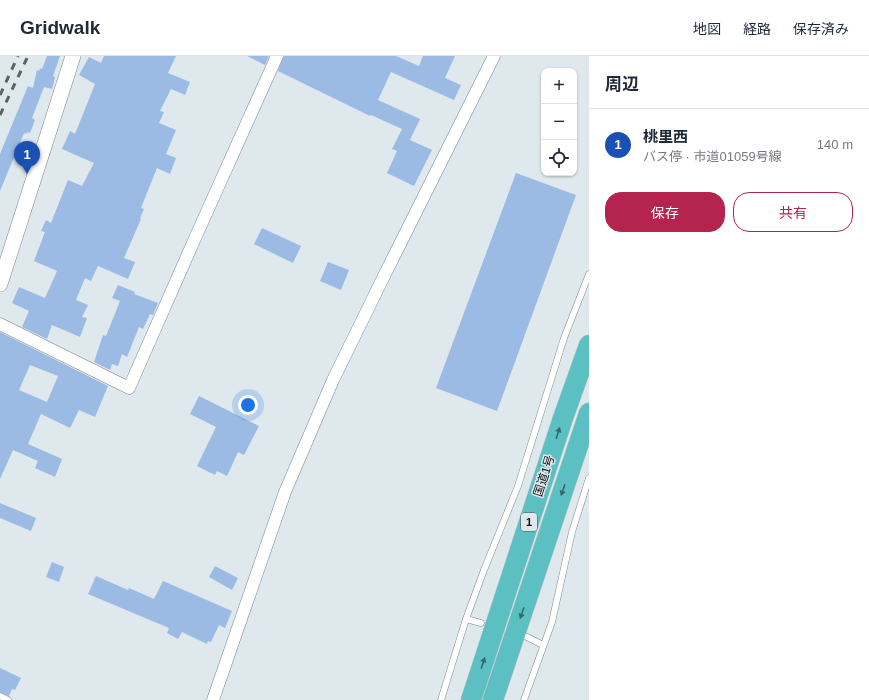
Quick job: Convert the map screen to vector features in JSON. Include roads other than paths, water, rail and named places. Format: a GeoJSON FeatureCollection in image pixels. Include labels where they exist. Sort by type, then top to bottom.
{"type":"FeatureCollection","features":[{"type":"Feature","properties":{"kind":"highway","name":"国道1号"},"geometry":{"type":"LineString","coordinates":[[471,700],[561,425],[589,345]]}},
{"type":"Feature","properties":{"kind":"highway","name":"国道1号"},"geometry":{"type":"LineString","coordinates":[[493,700],[589,413]]}},
{"type":"Feature","properties":{"kind":"street"},"geometry":{"type":"LineString","coordinates":[[0,284],[73,56]]}},
{"type":"Feature","properties":{"kind":"street"},"geometry":{"type":"LineString","coordinates":[[0,324],[129,388],[278,56]]}},
{"type":"Feature","properties":{"kind":"street"},"geometry":{"type":"LineString","coordinates":[[213,700],[285,492],[333,380],[382,278],[494,56]]}},
{"type":"Feature","properties":{"kind":"lane"},"geometry":{"type":"LineString","coordinates":[[441,700],[466,619],[518,486],[564,338],[589,274]]}},
{"type":"Feature","properties":{"kind":"lane"},"geometry":{"type":"LineString","coordinates":[[524,700],[552,622],[572,532],[589,478]]}},
{"type":"Feature","properties":{"kind":"lane"},"geometry":{"type":"LineString","coordinates":[[466,619],[481,623]]}},
{"type":"Feature","properties":{"kind":"lane"},"geometry":{"type":"LineString","coordinates":[[527,637],[543,645]]}},
{"type":"Feature","properties":{"kind":"lane"},"geometry":{"type":"LineString","coordinates":[[0,696],[8,700]]}},
{"type":"Feature","properties":{"kind":"railway"},"geometry":{"type":"LineString","coordinates":[[0,95],[18,56]]}},
{"type":"Feature","properties":{"kind":"railway"},"geometry":{"type":"LineString","coordinates":[[0,115],[28,56]]}},
{"type":"Feature","properties":{"kind":"place","name":"桃里西"},"geometry":{"type":"Point","coordinates":[27,174]}}]}
